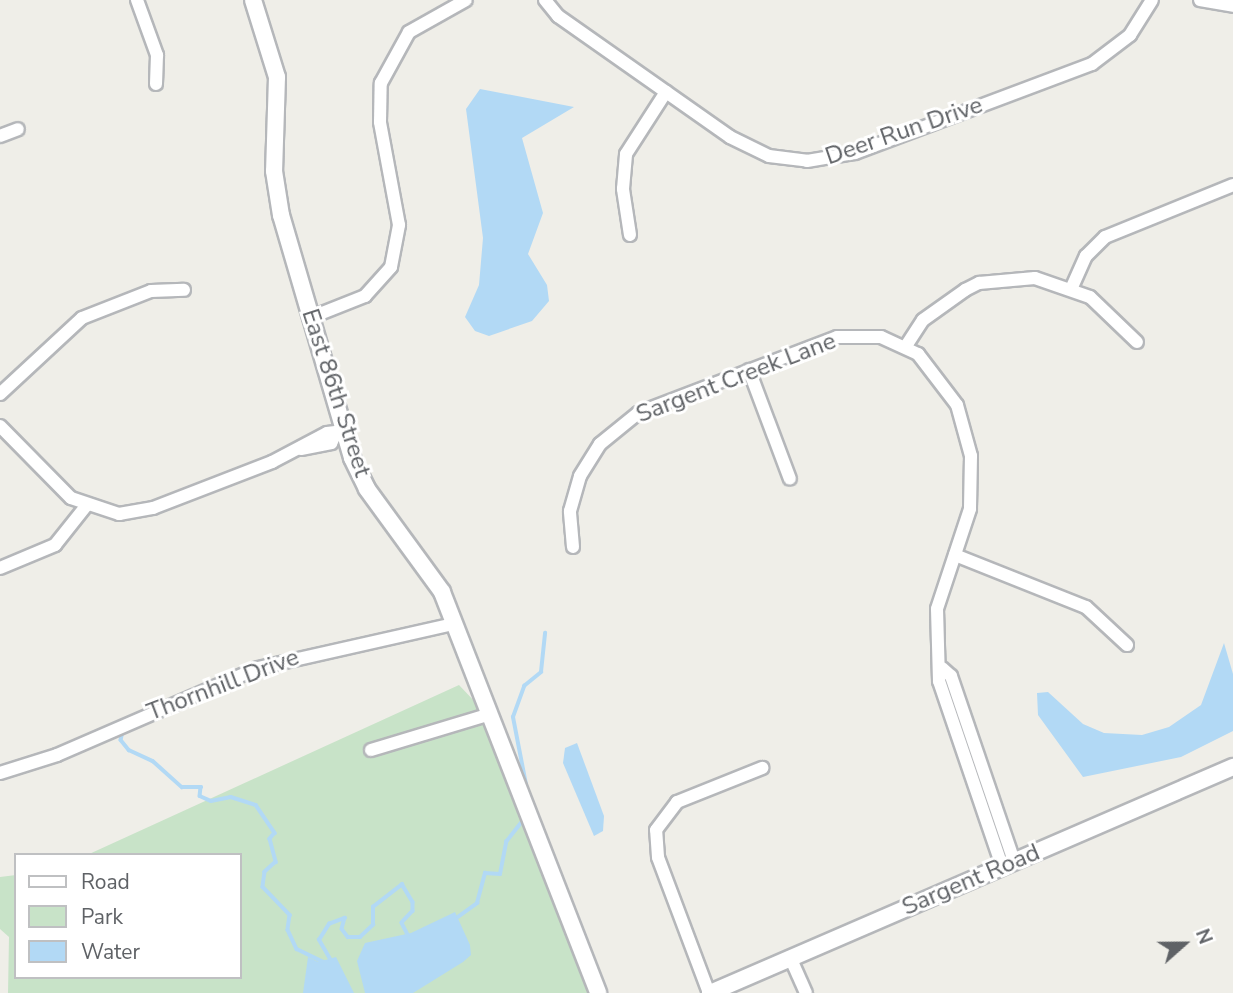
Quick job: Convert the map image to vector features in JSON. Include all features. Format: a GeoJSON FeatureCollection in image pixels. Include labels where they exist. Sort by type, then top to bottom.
{"type":"FeatureCollection","features":[{"type":"Feature","properties":{"kind":"street"},"geometry":{"type":"LineString","coordinates":[[136,0],[157,55],[156,84]]}},
{"type":"Feature","properties":{"kind":"street","name":"East 86th Street"},"geometry":{"type":"LineString","coordinates":[[253,0],[277,77],[278,200],[312,317],[340,432],[367,489],[427,567],[454,624],[598,993]]}},
{"type":"Feature","properties":{"kind":"street"},"geometry":{"type":"LineString","coordinates":[[312,317],[365,296],[391,267],[399,225],[380,122],[381,83],[391,55],[412,29],[466,0]]}},
{"type":"Feature","properties":{"kind":"street","name":"Deer Run Drive"},"geometry":{"type":"LineString","coordinates":[[545,0],[558,16],[666,92],[760,153],[793,160],[831,159],[1097,62],[1130,35],[1152,0]]}},
{"type":"Feature","properties":{"kind":"street"},"geometry":{"type":"LineString","coordinates":[[1200,0],[1233,6]]}},
{"type":"Feature","properties":{"kind":"street"},"geometry":{"type":"LineString","coordinates":[[630,235],[623,189],[626,154],[666,92]]}},
{"type":"Feature","properties":{"kind":"street"},"geometry":{"type":"LineString","coordinates":[[0,136],[18,129]]}},
{"type":"Feature","properties":{"kind":"street"},"geometry":{"type":"LineString","coordinates":[[1072,287],[1078,268],[1105,237],[1233,186]]}},
{"type":"Feature","properties":{"kind":"street"},"geometry":{"type":"LineString","coordinates":[[1008,864],[939,681],[942,668],[937,609],[972,495],[967,432],[939,376],[906,346],[923,320],[979,283],[1035,278],[1072,287],[1115,316],[1137,342]]}},
{"type":"Feature","properties":{"kind":"street"},"geometry":{"type":"LineString","coordinates":[[0,394],[82,318],[147,292],[184,290]]}},
{"type":"Feature","properties":{"kind":"street","name":"Sargent Creek Lane"},"geometry":{"type":"LineString","coordinates":[[573,547],[573,494],[584,467],[611,433],[651,407],[841,337],[871,335],[906,346]]}},
{"type":"Feature","properties":{"kind":"street"},"geometry":{"type":"LineString","coordinates":[[749,370],[790,479]]}},
{"type":"Feature","properties":{"kind":"street"},"geometry":{"type":"LineString","coordinates":[[0,426],[59,487],[86,506],[114,513],[148,510],[301,449],[331,443],[340,432]]}},
{"type":"Feature","properties":{"kind":"street"},"geometry":{"type":"LineString","coordinates":[[0,568],[47,550],[70,531],[86,506]]}},
{"type":"Feature","properties":{"kind":"street"},"geometry":{"type":"LineString","coordinates":[[954,555],[1086,607],[1127,645]]}},
{"type":"Feature","properties":{"kind":"street","name":"Thornhill Drive"},"geometry":{"type":"LineString","coordinates":[[0,774],[57,755],[258,668],[454,624]]}},
{"type":"Feature","properties":{"kind":"street"},"geometry":{"type":"LineString","coordinates":[[371,750],[490,714]]}},
{"type":"Feature","properties":{"kind":"street","name":"Sargent Road"},"geometry":{"type":"LineString","coordinates":[[710,993],[1233,767]]}},
{"type":"Feature","properties":{"kind":"street"},"geometry":{"type":"LineString","coordinates":[[710,993],[658,857],[655,835],[662,817],[677,802],[762,768]]}},
{"type":"Feature","properties":{"kind":"street"},"geometry":{"type":"LineString","coordinates":[[790,957],[806,993]]}},
{"type":"Feature","properties":{"kind":"green space"},"geometry":{"type":"Polygon","coordinates":[[[459,685],[477,704],[588,993],[8,993],[9,937],[0,929],[0,877],[14,875],[14,979],[242,979],[242,853],[91,853],[459,685]]]}},
{"type":"Feature","properties":{"kind":"water"},"geometry":{"type":"Polygon","coordinates":[[[480,89],[574,107],[522,138],[543,213],[528,254],[547,285],[549,301],[532,321],[489,336],[475,331],[465,317],[479,285],[483,238],[466,109],[480,89]]]}},
{"type":"Feature","properties":{"kind":"water"},"geometry":{"type":"Polygon","coordinates":[[[1224,643],[1233,674],[1233,731],[1181,757],[1083,777],[1038,715],[1037,693],[1048,692],[1083,724],[1104,733],[1142,735],[1169,727],[1201,705],[1224,643]]]}},
{"type":"Feature","properties":{"kind":"water"},"geometry":{"type":"Polygon","coordinates":[[[577,743],[604,816],[603,831],[594,836],[563,763],[565,748],[577,743]]]}},
{"type":"Feature","properties":{"kind":"water"},"geometry":{"type":"Polygon","coordinates":[[[455,912],[470,945],[471,955],[413,993],[365,993],[357,961],[365,943],[411,933],[455,912]]]}},
{"type":"Feature","properties":{"kind":"water"},"geometry":{"type":"Polygon","coordinates":[[[308,957],[318,962],[336,957],[354,993],[303,993],[308,957]]]}},
{"type":"Feature","properties":{"kind":"waterway"},"geometry":{"type":"LineString","coordinates":[[527,790],[513,717],[524,686],[541,672],[545,633]]}},
{"type":"Feature","properties":{"kind":"waterway"},"geometry":{"type":"LineString","coordinates":[[123,732],[121,740],[129,750],[153,761],[182,787],[201,787],[200,796],[211,801],[231,797],[256,805],[275,833],[270,839],[276,862],[265,872],[263,887],[290,915],[288,930],[297,949],[324,962]]}},
{"type":"Feature","properties":{"kind":"waterway"},"geometry":{"type":"LineString","coordinates":[[458,917],[477,903],[485,873],[500,874],[506,842],[524,819]]}},
{"type":"Feature","properties":{"kind":"waterway"},"geometry":{"type":"LineString","coordinates":[[330,959],[319,940],[329,924],[345,918],[342,929],[348,937],[360,937],[373,925],[373,907],[402,884],[413,902],[413,911],[402,923],[408,935]]}}]}
